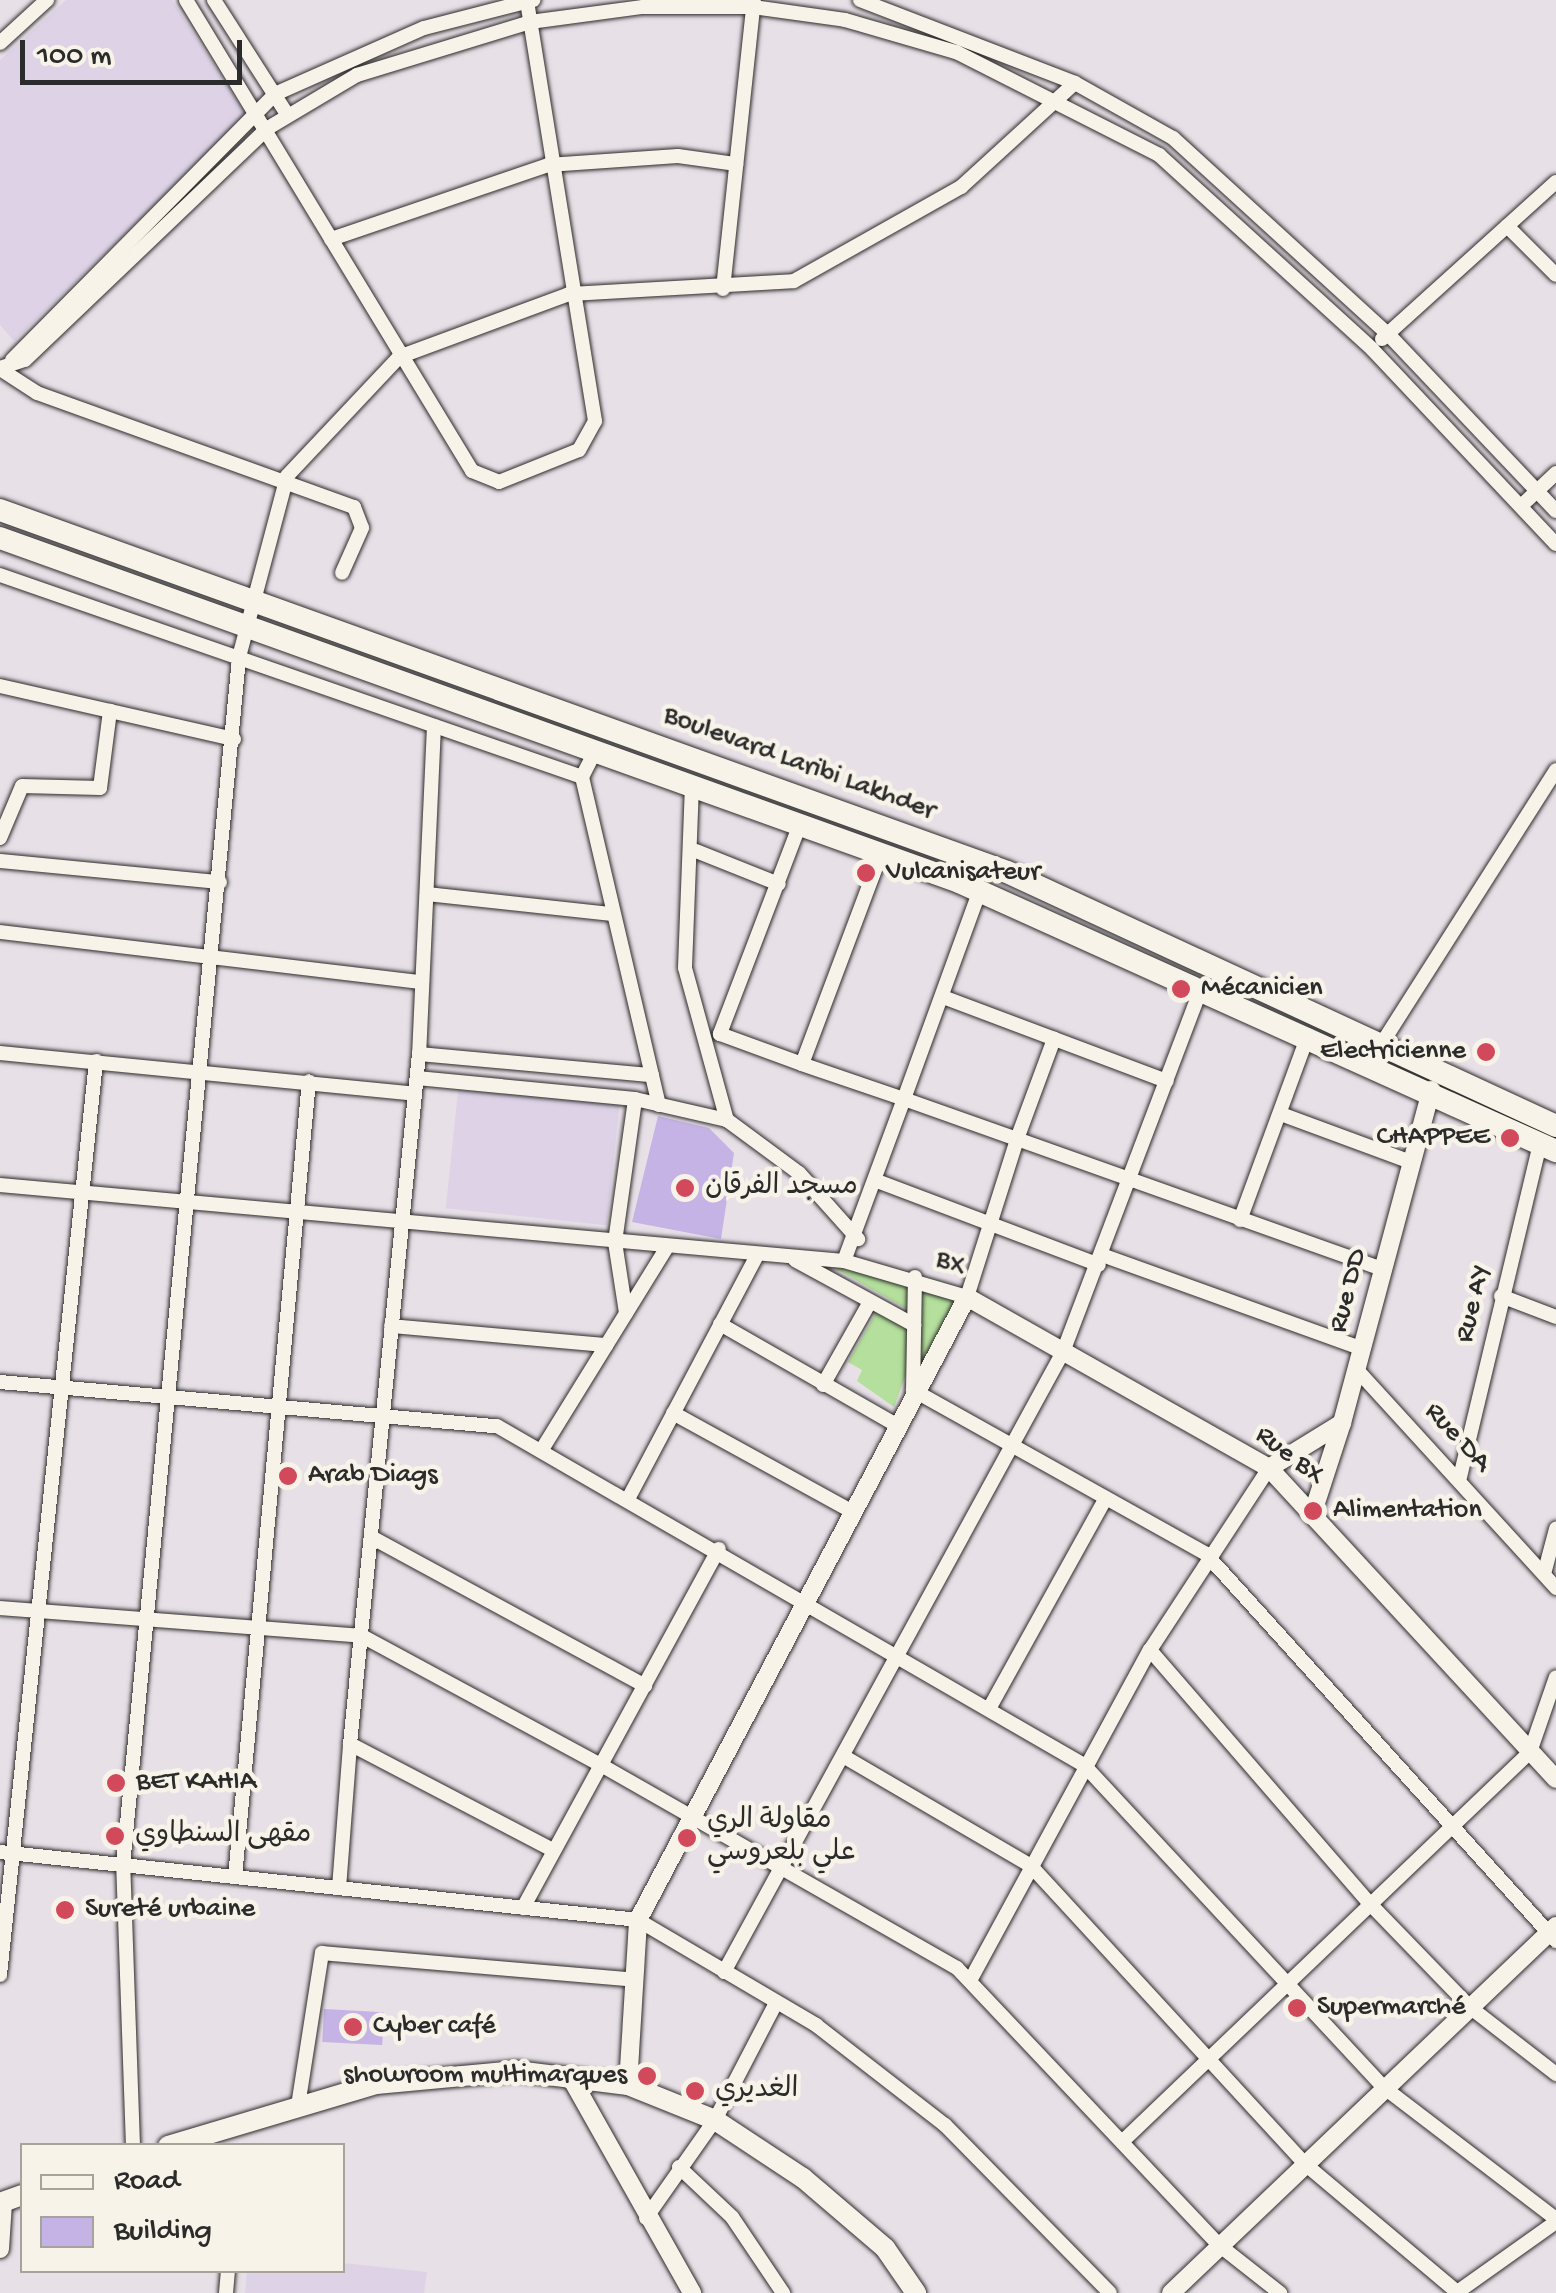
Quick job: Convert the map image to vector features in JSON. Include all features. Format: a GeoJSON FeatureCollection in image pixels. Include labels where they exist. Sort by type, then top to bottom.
{"type":"FeatureCollection","features":[{"type":"Feature","properties":{"kind":"main road","name":"Boulevard Laribi Lakhder"},"geometry":{"type":"LineString","coordinates":[[0,510],[954,851],[1440,1066],[1551,1140]]}},
{"type":"Feature","properties":{"kind":"main road","name":"Boulevard Laribi Lakhder"},"geometry":{"type":"LineString","coordinates":[[0,538],[980,890],[1551,1140]]}},
{"type":"Feature","properties":{"kind":"main road"},"geometry":{"type":"LineString","coordinates":[[1431,1090],[1440,1066]]}},
{"type":"Feature","properties":{"kind":"main road"},"geometry":{"type":"LineString","coordinates":[[186,2143],[222,2137],[298,2106],[376,2084],[516,2071],[628,2084],[714,2120],[858,2224],[916,2293]]}},
{"type":"Feature","properties":{"kind":"street"},"geometry":{"type":"LineString","coordinates":[[0,43],[47,0]]}},
{"type":"Feature","properties":{"kind":"street"},"geometry":{"type":"LineString","coordinates":[[4,365],[257,109],[276,94],[424,28],[529,0],[548,165],[593,436],[534,472],[499,482],[472,470],[399,357],[257,109],[186,0]]}},
{"type":"Feature","properties":{"kind":"street"},"geometry":{"type":"LineString","coordinates":[[214,0],[287,114]]}},
{"type":"Feature","properties":{"kind":"street"},"geometry":{"type":"LineString","coordinates":[[860,0],[1075,83],[1173,138],[1388,334],[1556,511]]}},
{"type":"Feature","properties":{"kind":"street"},"geometry":{"type":"LineString","coordinates":[[4,365],[25,360],[268,128],[287,114],[412,53],[530,22],[642,7],[754,3],[910,37],[1062,99],[1159,155],[1372,349],[1556,544]]}},
{"type":"Feature","properties":{"kind":"street"},"geometry":{"type":"LineString","coordinates":[[723,289],[754,3]]}},
{"type":"Feature","properties":{"kind":"street"},"geometry":{"type":"LineString","coordinates":[[133,2143],[124,1865],[192,1204],[198,1072],[220,882],[239,656],[287,476],[399,357],[569,294],[723,289],[826,267],[960,186],[1062,99],[1075,83]]}},
{"type":"Feature","properties":{"kind":"street"},"geometry":{"type":"LineString","coordinates":[[331,238],[548,165],[678,156],[736,164]]}},
{"type":"Feature","properties":{"kind":"street"},"geometry":{"type":"LineString","coordinates":[[1372,349],[1556,182]]}},
{"type":"Feature","properties":{"kind":"street"},"geometry":{"type":"LineString","coordinates":[[1507,226],[1556,275]]}},
{"type":"Feature","properties":{"kind":"street"},"geometry":{"type":"LineString","coordinates":[[4,365],[37,393],[287,476],[362,516],[342,574]]}},
{"type":"Feature","properties":{"kind":"street"},"geometry":{"type":"LineString","coordinates":[[1521,506],[1556,473]]}},
{"type":"Feature","properties":{"kind":"street"},"geometry":{"type":"LineString","coordinates":[[0,576],[582,777]]}},
{"type":"Feature","properties":{"kind":"street"},"geometry":{"type":"LineString","coordinates":[[0,686],[234,739]]}},
{"type":"Feature","properties":{"kind":"street"},"geometry":{"type":"LineString","coordinates":[[0,838],[22,786],[100,788],[110,711]]}},
{"type":"Feature","properties":{"kind":"street"},"geometry":{"type":"LineString","coordinates":[[339,1888],[420,1054],[434,726]]}},
{"type":"Feature","properties":{"kind":"street"},"geometry":{"type":"LineString","coordinates":[[595,751],[582,777],[610,914],[659,1105]]}},
{"type":"Feature","properties":{"kind":"street"},"geometry":{"type":"LineString","coordinates":[[1384,1040],[1556,770]]}},
{"type":"Feature","properties":{"kind":"street"},"geometry":{"type":"LineString","coordinates":[[692,785],[696,851],[685,968],[727,1120]]}},
{"type":"Feature","properties":{"kind":"street"},"geometry":{"type":"LineString","coordinates":[[800,824],[720,1034],[1383,1269]]}},
{"type":"Feature","properties":{"kind":"street"},"geometry":{"type":"LineString","coordinates":[[696,851],[779,884]]}},
{"type":"Feature","properties":{"kind":"street"},"geometry":{"type":"LineString","coordinates":[[802,1064],[882,854]]}},
{"type":"Feature","properties":{"kind":"street"},"geometry":{"type":"LineString","coordinates":[[0,861],[220,882]]}},
{"type":"Feature","properties":{"kind":"street"},"geometry":{"type":"LineString","coordinates":[[844,1261],[858,1239],[980,890]]}},
{"type":"Feature","properties":{"kind":"street"},"geometry":{"type":"LineString","coordinates":[[427,894],[610,914]]}},
{"type":"Feature","properties":{"kind":"street"},"geometry":{"type":"LineString","coordinates":[[0,932],[210,952],[422,982]]}},
{"type":"Feature","properties":{"kind":"street"},"geometry":{"type":"LineString","coordinates":[[724,1972],[1063,1352],[1202,986]]}},
{"type":"Feature","properties":{"kind":"street"},"geometry":{"type":"LineString","coordinates":[[943,997],[1167,1080]]}},
{"type":"Feature","properties":{"kind":"street"},"geometry":{"type":"LineString","coordinates":[[1240,1220],[1308,1034]]}},
{"type":"Feature","properties":{"kind":"street"},"geometry":{"type":"LineString","coordinates":[[628,2084],[638,1920],[689,1812],[801,1598],[900,1427],[914,1390],[967,1297],[1054,1038]]}},
{"type":"Feature","properties":{"kind":"street"},"geometry":{"type":"LineString","coordinates":[[0,1052],[415,1094]]}},
{"type":"Feature","properties":{"kind":"street"},"geometry":{"type":"LineString","coordinates":[[420,1054],[652,1075]]}},
{"type":"Feature","properties":{"kind":"street"},"geometry":{"type":"LineString","coordinates":[[0,1975],[19,1854],[68,1384],[96,1061]]}},
{"type":"Feature","properties":{"kind":"street"},"geometry":{"type":"LineString","coordinates":[[417,1078],[635,1099],[727,1120],[785,1160],[858,1239]]}},
{"type":"Feature","properties":{"kind":"street"},"geometry":{"type":"LineString","coordinates":[[235,1877],[309,1081]]}},
{"type":"Feature","properties":{"kind":"street","name":"Rue DD"},"geometry":{"type":"LineString","coordinates":[[1314,1509],[1358,1371],[1431,1090]]}},
{"type":"Feature","properties":{"kind":"street"},"geometry":{"type":"LineString","coordinates":[[626,1313],[615,1242],[635,1099]]}},
{"type":"Feature","properties":{"kind":"street"},"geometry":{"type":"LineString","coordinates":[[1281,1114],[1411,1162]]}},
{"type":"Feature","properties":{"kind":"street","name":"Rue AY"},"geometry":{"type":"LineString","coordinates":[[1460,1476],[1501,1296],[1551,1140]]}},
{"type":"Feature","properties":{"kind":"street"},"geometry":{"type":"LineString","coordinates":[[877,1181],[1363,1349]]}},
{"type":"Feature","properties":{"kind":"street","name":"BX"},"geometry":{"type":"LineString","coordinates":[[0,1185],[844,1261],[915,1277],[967,1297]]}},
{"type":"Feature","properties":{"kind":"street"},"geometry":{"type":"LineString","coordinates":[[541,1451],[667,1246]]}},
{"type":"Feature","properties":{"kind":"street"},"geometry":{"type":"LineString","coordinates":[[628,1498],[757,1255]]}},
{"type":"Feature","properties":{"kind":"street"},"geometry":{"type":"LineString","coordinates":[[790,1257],[914,1325]]}},
{"type":"Feature","properties":{"kind":"street"},"geometry":{"type":"LineString","coordinates":[[914,1390],[915,1277]]}},
{"type":"Feature","properties":{"kind":"street"},"geometry":{"type":"LineString","coordinates":[[1501,1296],[1556,1317]]}},
{"type":"Feature","properties":{"kind":"street","name":"Rue BX"},"geometry":{"type":"LineString","coordinates":[[967,1297],[1269,1468],[1314,1509],[1556,1779]]}},
{"type":"Feature","properties":{"kind":"street"},"geometry":{"type":"LineString","coordinates":[[822,1385],[870,1302]]}},
{"type":"Feature","properties":{"kind":"street"},"geometry":{"type":"LineString","coordinates":[[720,1324],[900,1427]]}},
{"type":"Feature","properties":{"kind":"street"},"geometry":{"type":"LineString","coordinates":[[391,1326],[606,1345]]}},
{"type":"Feature","properties":{"kind":"street","name":"Rue DA"},"geometry":{"type":"LineString","coordinates":[[1358,1371],[1460,1476],[1556,1588]]}},
{"type":"Feature","properties":{"kind":"street"},"geometry":{"type":"LineString","coordinates":[[0,1382],[68,1384],[497,1426],[719,1549],[1084,1764],[1291,1982],[1382,2086],[1556,2220],[1456,2293],[1305,2164],[1031,1866],[844,1756]]}},
{"type":"Feature","properties":{"kind":"street"},"geometry":{"type":"LineString","coordinates":[[914,1390],[1103,1503],[1206,1554],[1553,1934],[1382,2086],[1172,2293]]}},
{"type":"Feature","properties":{"kind":"street"},"geometry":{"type":"LineString","coordinates":[[673,1413],[852,1510]]}},
{"type":"Feature","properties":{"kind":"street"},"geometry":{"type":"LineString","coordinates":[[971,1979],[1084,1764],[1206,1554],[1269,1468],[1342,1424]]}},
{"type":"Feature","properties":{"kind":"street"},"geometry":{"type":"LineString","coordinates":[[990,1706],[1103,1503]]}},
{"type":"Feature","properties":{"kind":"street"},"geometry":{"type":"LineString","coordinates":[[1544,1574],[1556,1529]]}},
{"type":"Feature","properties":{"kind":"street"},"geometry":{"type":"LineString","coordinates":[[371,1537],[644,1686]]}},
{"type":"Feature","properties":{"kind":"street"},"geometry":{"type":"LineString","coordinates":[[523,1908],[549,1848],[601,1764],[719,1549]]}},
{"type":"Feature","properties":{"kind":"street"},"geometry":{"type":"LineString","coordinates":[[0,1608],[42,1606],[362,1636],[783,1864],[971,1979],[1219,2245],[1280,2293]]}},
{"type":"Feature","properties":{"kind":"street"},"geometry":{"type":"LineString","coordinates":[[1150,1650],[1373,1907],[1471,2008],[1556,2074]]}},
{"type":"Feature","properties":{"kind":"street"},"geometry":{"type":"LineString","coordinates":[[1124,2140],[1455,1830],[1530,1752],[1556,1677]]}},
{"type":"Feature","properties":{"kind":"street"},"geometry":{"type":"LineString","coordinates":[[350,1744],[549,1848]]}},
{"type":"Feature","properties":{"kind":"street"},"geometry":{"type":"LineString","coordinates":[[0,1852],[638,1920],[776,2003],[945,2125],[1110,2293]]}},
{"type":"Feature","properties":{"kind":"street"},"geometry":{"type":"LineString","coordinates":[[298,2106],[322,1952],[634,1980]]}},
{"type":"Feature","properties":{"kind":"street"},"geometry":{"type":"LineString","coordinates":[[646,2218],[714,2120],[776,2003]]}},
{"type":"Feature","properties":{"kind":"street"},"geometry":{"type":"LineString","coordinates":[[571,2078],[646,2218],[692,2293]]}},
{"type":"Feature","properties":{"kind":"street"},"geometry":{"type":"LineString","coordinates":[[679,2167],[732,2216],[782,2293]]}},
{"type":"Feature","properties":{"kind":"street"},"geometry":{"type":"LineString","coordinates":[[0,2249],[9,2200]]}},
{"type":"Feature","properties":{"kind":"shaded area"},"geometry":{"type":"Polygon","coordinates":[[[66,0],[172,0],[247,116],[14,341],[0,325],[0,60],[66,0]]]}},
{"type":"Feature","properties":{"kind":"shaded area"},"geometry":{"type":"Polygon","coordinates":[[[459,1082],[620,1099],[607,1225],[446,1208],[459,1082]]]}},
{"type":"Feature","properties":{"kind":"shaded area"},"geometry":{"type":"Polygon","coordinates":[[[345,2263],[427,2272],[424,2293],[245,2293],[247,2273],[345,2273],[345,2263]]]}},
{"type":"Feature","properties":{"kind":"green space"},"geometry":{"type":"Polygon","coordinates":[[[831,1266],[912,1277],[910,1306],[907,1309],[831,1266]]]}},
{"type":"Feature","properties":{"kind":"green space"},"geometry":{"type":"Polygon","coordinates":[[[922,1286],[962,1296],[923,1366],[919,1365],[922,1286]]]}},
{"type":"Feature","properties":{"kind":"green space"},"geometry":{"type":"Polygon","coordinates":[[[877,1311],[908,1325],[908,1369],[894,1407],[857,1381],[862,1370],[848,1362],[877,1311]]]}},
{"type":"Feature","properties":{"kind":"building","name":"مسجد الفرقان"},"geometry":{"type":"Polygon","coordinates":[[[658,1116],[709,1128],[734,1153],[721,1239],[632,1222],[658,1116]]]}},
{"type":"Feature","properties":{"kind":"building","name":"Cyber café"},"geometry":{"type":"Polygon","coordinates":[[[324,2009],[384,2012],[382,2045],[322,2042],[324,2009]]]}},
{"type":"Feature","properties":{"kind":"place","name":"Vulcanisateur"},"geometry":{"type":"Point","coordinates":[866,873]}},
{"type":"Feature","properties":{"kind":"place","name":"Mécanicien"},"geometry":{"type":"Point","coordinates":[1181,989]}},
{"type":"Feature","properties":{"kind":"place","name":"Electricienne"},"geometry":{"type":"Point","coordinates":[1486,1052]}},
{"type":"Feature","properties":{"kind":"place","name":"CHAPPEE"},"geometry":{"type":"Point","coordinates":[1510,1138]}},
{"type":"Feature","properties":{"kind":"place","name":"مسجد الفرقان"},"geometry":{"type":"Point","coordinates":[685,1188]}},
{"type":"Feature","properties":{"kind":"place","name":"Arab Diags"},"geometry":{"type":"Point","coordinates":[288,1476]}},
{"type":"Feature","properties":{"kind":"place","name":"Alimentation"},"geometry":{"type":"Point","coordinates":[1313,1511]}},
{"type":"Feature","properties":{"kind":"place","name":"BET KAHIA"},"geometry":{"type":"Point","coordinates":[116,1783]}},
{"type":"Feature","properties":{"kind":"place","name":"مقهى السنطاوي"},"geometry":{"type":"Point","coordinates":[115,1836]}},
{"type":"Feature","properties":{"kind":"place","name":"مقاولة الري علي بلعروسي"},"geometry":{"type":"Point","coordinates":[687,1838]}},
{"type":"Feature","properties":{"kind":"place","name":"Sureté urbaine"},"geometry":{"type":"Point","coordinates":[65,1910]}},
{"type":"Feature","properties":{"kind":"place","name":"Supermarché"},"geometry":{"type":"Point","coordinates":[1297,2008]}},
{"type":"Feature","properties":{"kind":"place","name":"Cyber café"},"geometry":{"type":"Point","coordinates":[353,2027]}},
{"type":"Feature","properties":{"kind":"place","name":"showroom multimarques"},"geometry":{"type":"Point","coordinates":[647,2076]}},
{"type":"Feature","properties":{"kind":"place","name":"الغديري"},"geometry":{"type":"Point","coordinates":[695,2091]}}]}
